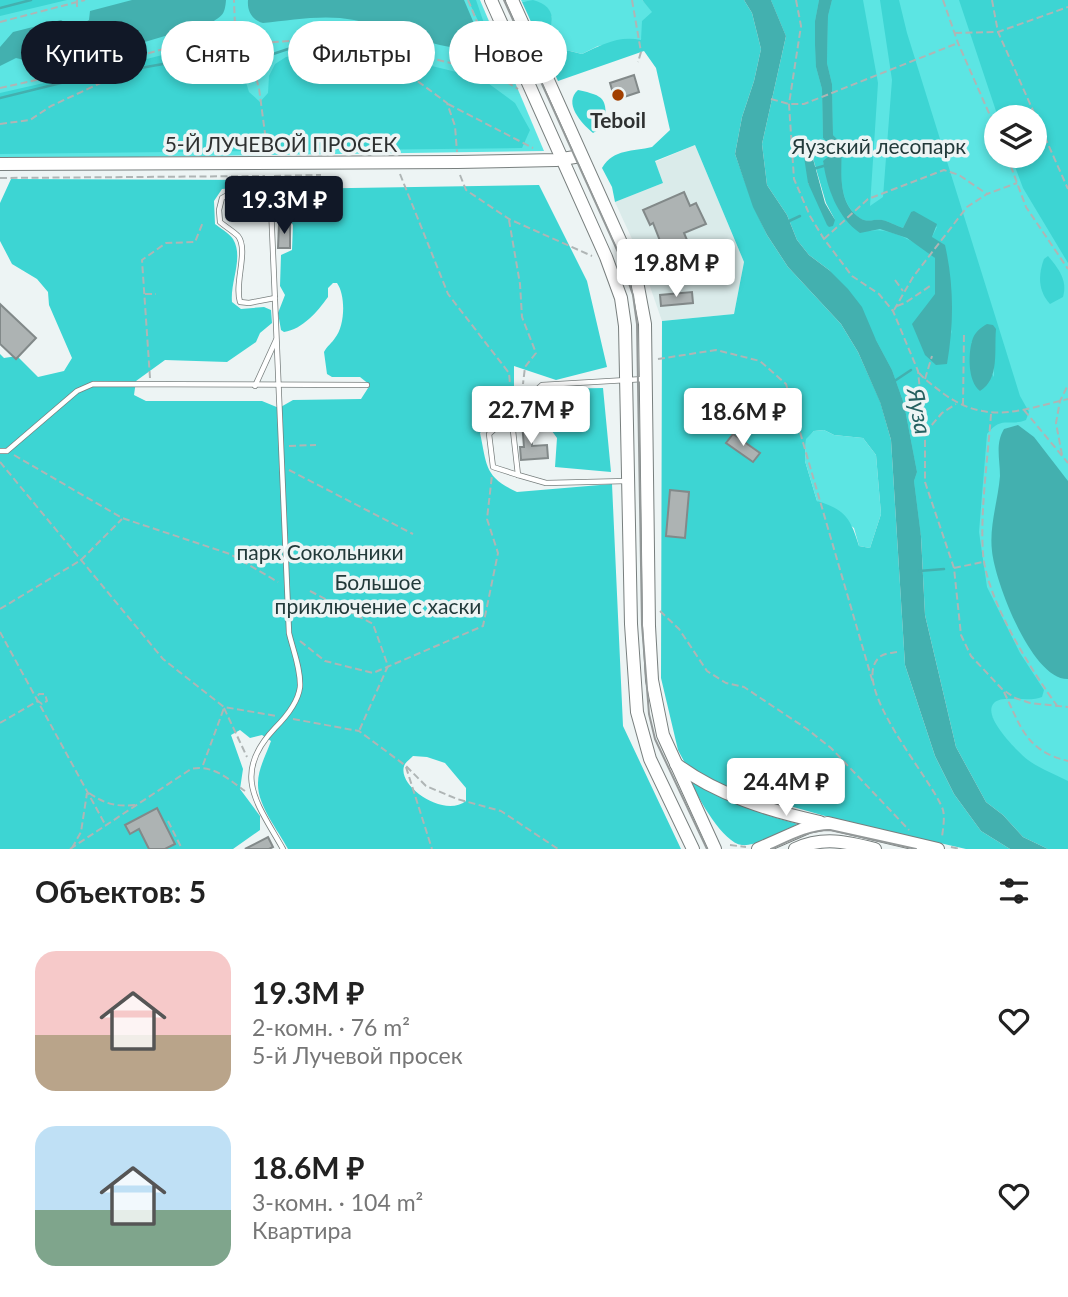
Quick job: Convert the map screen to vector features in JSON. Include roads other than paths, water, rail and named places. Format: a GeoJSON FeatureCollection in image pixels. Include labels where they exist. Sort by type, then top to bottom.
{"type":"FeatureCollection","features":[{"type":"Feature","properties":{"kind":"main road"},"geometry":{"type":"LineString","coordinates":[[491,0],[606,257],[621,298],[625,326],[631,624],[637,712],[650,759],[693,849]]}},
{"type":"Feature","properties":{"kind":"main road"},"geometry":{"type":"LineString","coordinates":[[512,0],[624,249],[640,293],[645,324],[652,680],[657,713],[674,762],[715,849]]}},
{"type":"Feature","properties":{"kind":"main road","name":"5-Й ЛУЧЕВОЙ ПРОСЕК"},"geometry":{"type":"LineString","coordinates":[[0,164],[458,162],[581,156]]}},
{"type":"Feature","properties":{"kind":"main road"},"geometry":{"type":"LineString","coordinates":[[674,762],[697,779],[755,804],[828,823],[940,845]]}},
{"type":"Feature","properties":{"kind":"main road"},"geometry":{"type":"LineString","coordinates":[[758,849],[808,827],[828,823]]}},
{"type":"Feature","properties":{"kind":"main road"},"geometry":{"type":"LineString","coordinates":[[795,849],[824,841],[875,849]]}},
{"type":"Feature","properties":{"kind":"lane"},"geometry":{"type":"LineString","coordinates":[[270,182],[289,634],[300,674],[300,689],[286,718],[261,744],[250,783],[254,798],[283,849]]}},
{"type":"Feature","properties":{"kind":"lane"},"geometry":{"type":"LineString","coordinates":[[270,193],[230,193],[222,198],[219,210],[220,222],[239,237],[242,250],[238,293],[240,302],[275,298]]}},
{"type":"Feature","properties":{"kind":"lane"},"geometry":{"type":"LineString","coordinates":[[255,386],[277,340]]}},
{"type":"Feature","properties":{"kind":"lane"},"geometry":{"type":"LineString","coordinates":[[627,481],[546,483],[493,467],[489,434],[542,385],[645,379]]}},
{"type":"Feature","properties":{"kind":"lane"},"geometry":{"type":"LineString","coordinates":[[0,451],[7,451],[77,391],[93,384],[367,385]]}},
{"type":"Feature","properties":{"kind":"lane"},"geometry":{"type":"LineString","coordinates":[[511,413],[518,475]]}},
{"type":"Feature","properties":{"kind":"waterway"},"geometry":{"type":"LineString","coordinates":[[0,8],[31,0]]}},
{"type":"Feature","properties":{"kind":"waterway"},"geometry":{"type":"LineString","coordinates":[[274,54],[288,49]]}},
{"type":"Feature","properties":{"kind":"waterway"},"geometry":{"type":"LineString","coordinates":[[0,98],[73,80],[161,64]]}},
{"type":"Feature","properties":{"kind":"waterway"},"geometry":{"type":"LineString","coordinates":[[813,169],[827,165]]}},
{"type":"Feature","properties":{"kind":"waterway"},"geometry":{"type":"LineString","coordinates":[[787,222],[800,216]]}},
{"type":"Feature","properties":{"kind":"waterway"},"geometry":{"type":"LineString","coordinates":[[893,382],[911,370]]}},
{"type":"Feature","properties":{"kind":"waterway"},"geometry":{"type":"LineString","coordinates":[[919,571],[944,569]]}},
{"type":"Feature","properties":{"kind":"tram line"},"geometry":{"type":"LineString","coordinates":[[504,0],[618,252],[633,295],[637,324],[642,625],[649,714],[655,739],[707,849]]}},
{"type":"Feature","properties":{"kind":"tram line"},"geometry":{"type":"LineString","coordinates":[[771,849],[822,830],[916,849]]}},
{"type":"Feature","properties":{"kind":"place","name":"Teboil"},"geometry":{"type":"Point","coordinates":[618,95]}},
{"type":"Feature","properties":{"kind":"park label","name":"Яузский лесопарк"},"geometry":{"type":"Point","coordinates":[879,145]}},
{"type":"Feature","properties":{"kind":"park label","name":"парк Сокольники"},"geometry":{"type":"Point","coordinates":[320,551]}},
{"type":"Feature","properties":{"kind":"park label","name":"Большое приключение с хаски"},"geometry":{"type":"Point","coordinates":[378,593]}},
{"type":"Feature","properties":{"kind":"water label","name":"Яуза"},"geometry":{"type":"Point","coordinates":[920,411]}}]}
